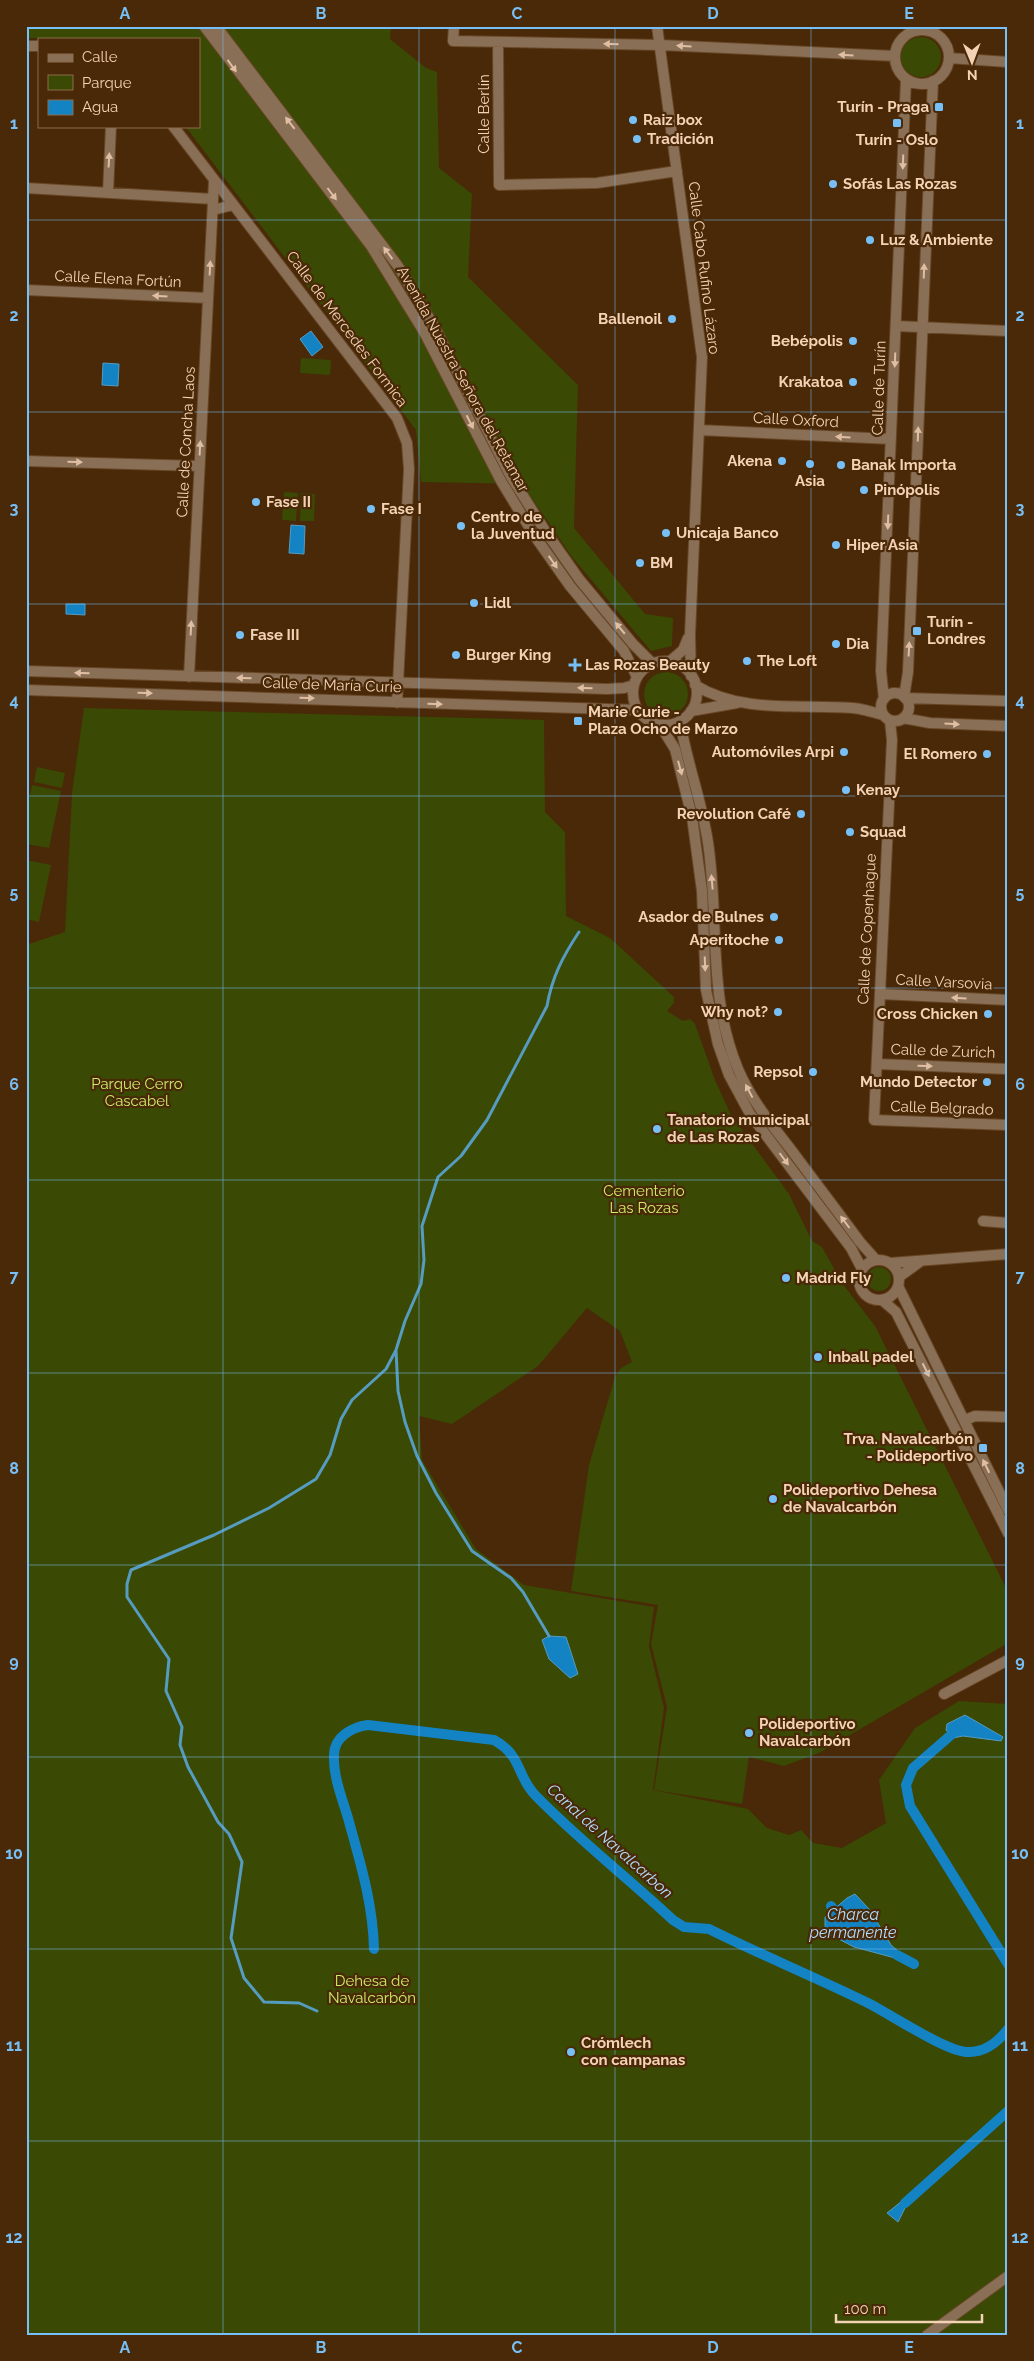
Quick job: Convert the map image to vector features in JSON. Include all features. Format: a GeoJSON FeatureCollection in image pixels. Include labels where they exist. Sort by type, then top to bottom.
{"type":"FeatureCollection","features":[{"type":"Feature","properties":{"kind":"street","name":"Avenida Nuestra Señora del Retamar"},"geometry":{"type":"LineString","coordinates":[[204,26],[371,246],[424,332],[501,480],[534,535],[570,586],[624,651],[636,681]]}},
{"type":"Feature","properties":{"kind":"street","name":"Avenida Nuestra Señora del Retamar"},"geometry":{"type":"LineString","coordinates":[[216,26],[398,266],[434,326],[510,476],[544,529],[585,586],[633,644],[653,664]]}},
{"type":"Feature","properties":{"kind":"street"},"geometry":{"type":"LineString","coordinates":[[454,26],[453,41],[660,45],[895,56]]}},
{"type":"Feature","properties":{"kind":"street","name":"Calle Cabo Rufino Lázaro"},"geometry":{"type":"LineString","coordinates":[[657,26],[702,358],[690,635],[693,681]]}},
{"type":"Feature","properties":{"kind":"street"},"geometry":{"type":"LineString","coordinates":[[922,28],[941,38],[947,47],[949,58],[941,76],[933,81],[919,84],[906,79],[900,72],[895,56],[897,46],[903,38],[922,28]]}},
{"type":"Feature","properties":{"kind":"street","name":"Calle Berlín"},"geometry":{"type":"LineString","coordinates":[[498,42],[499,185],[596,183],[677,171]]}},
{"type":"Feature","properties":{"kind":"street"},"geometry":{"type":"LineString","coordinates":[[949,58],[1008,62]]}},
{"type":"Feature","properties":{"kind":"street","name":"Calle de Turín"},"geometry":{"type":"LineString","coordinates":[[894,718],[883,700],[881,671],[906,79]]}},
{"type":"Feature","properties":{"kind":"street"},"geometry":{"type":"LineString","coordinates":[[894,718],[909,708],[905,698],[908,672],[933,81]]}},
{"type":"Feature","properties":{"kind":"street"},"geometry":{"type":"LineString","coordinates":[[108,193],[111,128]]}},
{"type":"Feature","properties":{"kind":"street","name":"Calle de Mercedes Formica"},"geometry":{"type":"LineString","coordinates":[[174,128],[397,418],[407,443],[409,469],[397,703]]}},
{"type":"Feature","properties":{"kind":"street","name":"Calle de Concha Laos"},"geometry":{"type":"LineString","coordinates":[[189,677],[214,181]]}},
{"type":"Feature","properties":{"kind":"street"},"geometry":{"type":"LineString","coordinates":[[26,188],[214,199]]}},
{"type":"Feature","properties":{"kind":"street"},"geometry":{"type":"LineString","coordinates":[[213,210],[233,205]]}},
{"type":"Feature","properties":{"kind":"street","name":"Calle Elena Fortún"},"geometry":{"type":"LineString","coordinates":[[26,290],[208,298]]}},
{"type":"Feature","properties":{"kind":"street"},"geometry":{"type":"LineString","coordinates":[[896,326],[1008,331]]}},
{"type":"Feature","properties":{"kind":"street","name":"Calle Oxford"},"geometry":{"type":"LineString","coordinates":[[699,430],[892,439]]}},
{"type":"Feature","properties":{"kind":"street"},"geometry":{"type":"LineString","coordinates":[[26,461],[200,466]]}},
{"type":"Feature","properties":{"kind":"street","name":"Calle Cabo Rufino Lázaro"},"geometry":{"type":"LineString","coordinates":[[670,662],[683,650],[690,635]]}},
{"type":"Feature","properties":{"kind":"street"},"geometry":{"type":"LineString","coordinates":[[741,703],[714,696],[693,681],[682,667],[670,662],[653,664],[636,681],[634,702],[637,710],[643,717],[660,725],[675,749],[695,834],[702,891],[706,990],[718,1044],[729,1075],[750,1114],[851,1248],[862,1269]]}},
{"type":"Feature","properties":{"kind":"street","name":"Calle de María Curie"},"geometry":{"type":"LineString","coordinates":[[26,671],[607,688],[624,688],[636,681]]}},
{"type":"Feature","properties":{"kind":"street"},"geometry":{"type":"LineString","coordinates":[[660,725],[680,722],[691,711],[696,694],[693,681]]}},
{"type":"Feature","properties":{"kind":"street","name":"Calle de María Curie"},"geometry":{"type":"LineString","coordinates":[[26,690],[637,710]]}},
{"type":"Feature","properties":{"kind":"street"},"geometry":{"type":"LineString","coordinates":[[855,708],[896,694],[905,698],[1008,700]]}},
{"type":"Feature","properties":{"kind":"street"},"geometry":{"type":"LineString","coordinates":[[691,711],[741,703],[855,708],[894,718],[930,723],[1008,726]]}},
{"type":"Feature","properties":{"kind":"street","name":"Calle de Copenhague"},"geometry":{"type":"LineString","coordinates":[[874,1120],[894,718]]}},
{"type":"Feature","properties":{"kind":"street"},"geometry":{"type":"LineString","coordinates":[[680,722],[703,814],[709,850],[717,988],[720,1014],[728,1041],[739,1071],[759,1109],[860,1242],[876,1260]]}},
{"type":"Feature","properties":{"kind":"street","name":"Calle Varsovia"},"geometry":{"type":"LineString","coordinates":[[880,994],[1008,1000]]}},
{"type":"Feature","properties":{"kind":"street","name":"Calle de Zurich"},"geometry":{"type":"LineString","coordinates":[[877,1064],[1008,1069]]}},
{"type":"Feature","properties":{"kind":"street","name":"Calle Belgrado"},"geometry":{"type":"LineString","coordinates":[[874,1120],[1008,1125]]}},
{"type":"Feature","properties":{"kind":"street"},"geometry":{"type":"LineString","coordinates":[[983,1222],[1008,1223]]}},
{"type":"Feature","properties":{"kind":"street"},"geometry":{"type":"LineString","coordinates":[[1008,1254],[890,1262],[876,1260],[868,1262],[858,1278],[861,1290],[870,1298],[882,1300],[896,1312],[1008,1533]]}},
{"type":"Feature","properties":{"kind":"street"},"geometry":{"type":"LineString","coordinates":[[882,1300],[895,1293],[899,1282],[921,1260]]}},
{"type":"Feature","properties":{"kind":"street"},"geometry":{"type":"LineString","coordinates":[[890,1262],[894,1266],[903,1301],[965,1420],[1008,1510]]}},
{"type":"Feature","properties":{"kind":"street"},"geometry":{"type":"LineString","coordinates":[[965,1420],[975,1416],[1008,1417]]}},
{"type":"Feature","properties":{"kind":"street"},"geometry":{"type":"LineString","coordinates":[[944,1694],[1008,1660]]}},
{"type":"Feature","properties":{"kind":"street"},"geometry":{"type":"LineString","coordinates":[[927,2335],[1008,2276]]}},
{"type":"Feature","properties":{"kind":"green space"},"geometry":{"type":"Polygon","coordinates":[[[26,26],[391,26],[390,39],[426,68],[437,72],[439,168],[472,194],[468,277],[578,385],[574,528],[645,614],[673,618],[672,646],[651,651],[572,557],[522,484],[421,482],[416,430],[187,128],[200,128],[200,38],[26,38],[26,26]]]}},
{"type":"Feature","properties":{"kind":"green space"},"geometry":{"type":"Polygon","coordinates":[[[925,37],[932,40],[938,46],[941,57],[940,65],[932,74],[925,77],[917,77],[910,74],[902,65],[901,53],[904,46],[913,38],[925,37]]]}},
{"type":"Feature","properties":{"kind":"green space"},"geometry":{"type":"Polygon","coordinates":[[[301,358],[331,360],[330,375],[300,373],[301,358]]]}},
{"type":"Feature","properties":{"kind":"green space"},"geometry":{"type":"Polygon","coordinates":[[[284,492],[298,493],[296,521],[282,520],[284,492]]]}},
{"type":"Feature","properties":{"kind":"green space"},"geometry":{"type":"Polygon","coordinates":[[[301,493],[315,494],[314,521],[300,521],[301,493]]]}},
{"type":"Feature","properties":{"kind":"green space"},"geometry":{"type":"Polygon","coordinates":[[[666,672],[678,676],[684,682],[688,694],[684,706],[678,712],[666,716],[654,712],[648,706],[644,694],[648,682],[654,676],[666,672]]]}},
{"type":"Feature","properties":{"kind":"green space","name":"Dehesa de Navalcarbón"},"geometry":{"type":"Polygon","coordinates":[[[84,708],[544,720],[545,812],[565,832],[566,916],[610,938],[674,997],[674,1003],[667,1011],[683,1021],[690,1019],[695,1024],[715,1080],[731,1115],[789,1194],[812,1241],[822,1247],[842,1283],[875,1326],[1008,1592],[1008,1643],[819,1753],[784,1766],[749,1757],[742,1804],[654,1790],[667,1707],[651,1644],[658,1605],[571,1591],[589,1465],[615,1377],[621,1368],[632,1362],[620,1331],[587,1308],[538,1366],[452,1424],[419,1416],[422,1460],[476,1549],[524,1585],[654,1607],[649,1646],[664,1708],[653,1790],[748,1809],[767,1828],[789,1835],[801,1830],[813,1843],[842,1848],[886,1823],[879,1780],[915,1728],[959,1701],[1008,1704],[1008,2335],[26,2335],[26,945],[65,932],[72,793],[84,708]]]}},
{"type":"Feature","properties":{"kind":"green space"},"geometry":{"type":"Polygon","coordinates":[[[37,767],[65,773],[62,788],[34,782],[37,767]]]}},
{"type":"Feature","properties":{"kind":"green space"},"geometry":{"type":"Polygon","coordinates":[[[32,785],[61,791],[49,848],[26,844],[26,812],[32,785]]]}},
{"type":"Feature","properties":{"kind":"green space"},"geometry":{"type":"Polygon","coordinates":[[[26,860],[51,865],[39,922],[26,919],[26,860]]]}},
{"type":"Feature","properties":{"kind":"green space"},"geometry":{"type":"Polygon","coordinates":[[[879,1267],[884,1268],[890,1274],[890,1284],[884,1290],[879,1291],[874,1290],[868,1284],[867,1279],[868,1274],[874,1268],[879,1267]]]}},
{"type":"Feature","properties":{"kind":"water"},"geometry":{"type":"Polygon","coordinates":[[[311,331],[323,347],[312,356],[300,339],[311,331]]]}},
{"type":"Feature","properties":{"kind":"water"},"geometry":{"type":"Polygon","coordinates":[[[103,363],[119,364],[118,386],[102,385],[103,363]]]}},
{"type":"Feature","properties":{"kind":"water"},"geometry":{"type":"Polygon","coordinates":[[[291,525],[305,526],[304,554],[289,553],[291,525]]]}},
{"type":"Feature","properties":{"kind":"water"},"geometry":{"type":"Polygon","coordinates":[[[66,604],[85,604],[85,615],[66,614],[66,604]]]}},
{"type":"Feature","properties":{"kind":"water"},"geometry":{"type":"Polygon","coordinates":[[[549,1636],[566,1637],[578,1674],[570,1678],[549,1659],[542,1640],[549,1636]]]}},
{"type":"Feature","properties":{"kind":"water"},"geometry":{"type":"Polygon","coordinates":[[[965,1715],[1003,1737],[1001,1741],[963,1736],[953,1738],[946,1730],[947,1724],[965,1715]]]}},
{"type":"Feature","properties":{"kind":"water","name":"Charca permanente"},"geometry":{"type":"Polygon","coordinates":[[[855,1894],[870,1910],[891,1945],[899,1952],[895,1958],[854,1947],[825,1932],[825,1917],[847,1898],[855,1894]]]}},
{"type":"Feature","properties":{"kind":"water"},"geometry":{"type":"Polygon","coordinates":[[[902,2201],[907,2204],[898,2222],[887,2213],[902,2201]]]}},
{"type":"Feature","properties":{"kind":"waterway"},"geometry":{"type":"LineString","coordinates":[[549,1636],[523,1592],[511,1578],[472,1551],[436,1493],[417,1456],[405,1422],[398,1391],[396,1350],[405,1321],[421,1284],[424,1260],[422,1226],[438,1177],[461,1156],[487,1120],[547,1006],[559,967],[579,932]]}},
{"type":"Feature","properties":{"kind":"waterway"},"geometry":{"type":"LineString","coordinates":[[317,2011],[299,2003],[264,2002],[244,1978],[231,1938],[242,1862],[229,1834],[218,1822],[188,1767],[180,1745],[182,1727],[166,1691],[169,1659],[127,1597],[127,1584],[131,1570],[214,1535],[269,1508],[316,1479],[330,1455],[341,1419],[352,1400],[386,1369],[396,1350]]}},
{"type":"Feature","properties":{"kind":"waterway","name":"Canal de Navalcarbon"},"geometry":{"type":"LineString","coordinates":[[374,1949],[371,1915],[365,1883],[338,1787],[334,1763],[335,1749],[341,1738],[356,1728],[368,1725],[494,1740],[503,1746],[515,1759],[530,1789],[552,1812],[673,1920],[684,1927],[709,1929],[868,2003],[932,2039],[957,2050],[974,2052],[985,2049],[1000,2038],[1008,2029]]}},
{"type":"Feature","properties":{"kind":"waterway","name":"Canal de Navalcarbon"},"geometry":{"type":"LineString","coordinates":[[951,1735],[913,1768],[906,1785],[910,1806],[1008,1964]]}},
{"type":"Feature","properties":{"kind":"waterway"},"geometry":{"type":"LineString","coordinates":[[831,1906],[834,1910]]}},
{"type":"Feature","properties":{"kind":"waterway"},"geometry":{"type":"LineString","coordinates":[[897,1955],[914,1964]]}},
{"type":"Feature","properties":{"kind":"waterway"},"geometry":{"type":"LineString","coordinates":[[905,2203],[1008,2111]]}},
{"type":"Feature","properties":{"kind":"place","name":"Turín - Praga"},"geometry":{"type":"Point","coordinates":[939,107]}},
{"type":"Feature","properties":{"kind":"place","name":"Raiz box"},"geometry":{"type":"Point","coordinates":[633,120]}},
{"type":"Feature","properties":{"kind":"place","name":"Turín - Oslo"},"geometry":{"type":"Point","coordinates":[897,123]}},
{"type":"Feature","properties":{"kind":"place","name":"Tradición"},"geometry":{"type":"Point","coordinates":[637,139]}},
{"type":"Feature","properties":{"kind":"place","name":"Sofás Las Rozas"},"geometry":{"type":"Point","coordinates":[833,184]}},
{"type":"Feature","properties":{"kind":"place","name":"Luz & Ambiente"},"geometry":{"type":"Point","coordinates":[870,240]}},
{"type":"Feature","properties":{"kind":"place","name":"Ballenoil"},"geometry":{"type":"Point","coordinates":[672,319]}},
{"type":"Feature","properties":{"kind":"place","name":"Bebépolis"},"geometry":{"type":"Point","coordinates":[853,341]}},
{"type":"Feature","properties":{"kind":"place","name":"Krakatoa"},"geometry":{"type":"Point","coordinates":[853,382]}},
{"type":"Feature","properties":{"kind":"place","name":"Akena"},"geometry":{"type":"Point","coordinates":[782,461]}},
{"type":"Feature","properties":{"kind":"place","name":"Asia"},"geometry":{"type":"Point","coordinates":[810,464]}},
{"type":"Feature","properties":{"kind":"place","name":"Banak Importa"},"geometry":{"type":"Point","coordinates":[841,465]}},
{"type":"Feature","properties":{"kind":"place","name":"Pinópolis"},"geometry":{"type":"Point","coordinates":[864,490]}},
{"type":"Feature","properties":{"kind":"place","name":"Fase II"},"geometry":{"type":"Point","coordinates":[256,502]}},
{"type":"Feature","properties":{"kind":"place","name":"Fase I"},"geometry":{"type":"Point","coordinates":[371,509]}},
{"type":"Feature","properties":{"kind":"place","name":"Centro de la Juventud"},"geometry":{"type":"Point","coordinates":[461,526]}},
{"type":"Feature","properties":{"kind":"place","name":"Unicaja Banco"},"geometry":{"type":"Point","coordinates":[666,533]}},
{"type":"Feature","properties":{"kind":"place","name":"Hiper Asia"},"geometry":{"type":"Point","coordinates":[836,545]}},
{"type":"Feature","properties":{"kind":"place","name":"BM"},"geometry":{"type":"Point","coordinates":[640,563]}},
{"type":"Feature","properties":{"kind":"place","name":"Lidl"},"geometry":{"type":"Point","coordinates":[474,603]}},
{"type":"Feature","properties":{"kind":"place","name":"Turín - Londres"},"geometry":{"type":"Point","coordinates":[917,631]}},
{"type":"Feature","properties":{"kind":"place","name":"Fase III"},"geometry":{"type":"Point","coordinates":[240,635]}},
{"type":"Feature","properties":{"kind":"place","name":"Dia"},"geometry":{"type":"Point","coordinates":[836,644]}},
{"type":"Feature","properties":{"kind":"place","name":"Burger King"},"geometry":{"type":"Point","coordinates":[456,655]}},
{"type":"Feature","properties":{"kind":"place","name":"The Loft"},"geometry":{"type":"Point","coordinates":[747,661]}},
{"type":"Feature","properties":{"kind":"place","name":"Las Rozas Beauty"},"geometry":{"type":"Point","coordinates":[575,665]}},
{"type":"Feature","properties":{"kind":"place","name":"Marie Curie - Plaza Ocho de Marzo"},"geometry":{"type":"Point","coordinates":[578,721]}},
{"type":"Feature","properties":{"kind":"place","name":"Automóviles Arpi"},"geometry":{"type":"Point","coordinates":[844,752]}},
{"type":"Feature","properties":{"kind":"place","name":"El Romero"},"geometry":{"type":"Point","coordinates":[987,754]}},
{"type":"Feature","properties":{"kind":"place","name":"Kenay"},"geometry":{"type":"Point","coordinates":[846,790]}},
{"type":"Feature","properties":{"kind":"place","name":"Revolution Café"},"geometry":{"type":"Point","coordinates":[801,814]}},
{"type":"Feature","properties":{"kind":"place","name":"Squad"},"geometry":{"type":"Point","coordinates":[850,832]}},
{"type":"Feature","properties":{"kind":"place","name":"Asador de Bulnes"},"geometry":{"type":"Point","coordinates":[774,917]}},
{"type":"Feature","properties":{"kind":"place","name":"Aperitoche"},"geometry":{"type":"Point","coordinates":[779,940]}},
{"type":"Feature","properties":{"kind":"place","name":"Why not?"},"geometry":{"type":"Point","coordinates":[778,1012]}},
{"type":"Feature","properties":{"kind":"place","name":"Cross Chicken"},"geometry":{"type":"Point","coordinates":[988,1014]}},
{"type":"Feature","properties":{"kind":"place","name":"Repsol"},"geometry":{"type":"Point","coordinates":[813,1072]}},
{"type":"Feature","properties":{"kind":"place","name":"Mundo Detector"},"geometry":{"type":"Point","coordinates":[987,1082]}},
{"type":"Feature","properties":{"kind":"place","name":"Tanatorio municipal de Las Rozas"},"geometry":{"type":"Point","coordinates":[657,1129]}},
{"type":"Feature","properties":{"kind":"place","name":"Madrid Fly"},"geometry":{"type":"Point","coordinates":[786,1278]}},
{"type":"Feature","properties":{"kind":"place","name":"Inball padel"},"geometry":{"type":"Point","coordinates":[818,1357]}},
{"type":"Feature","properties":{"kind":"place","name":"Trva. Navalcarbón - Polideportivo"},"geometry":{"type":"Point","coordinates":[983,1448]}},
{"type":"Feature","properties":{"kind":"place","name":"Polideportivo Dehesa de Navalcarbón"},"geometry":{"type":"Point","coordinates":[773,1499]}},
{"type":"Feature","properties":{"kind":"place","name":"Polideportivo Navalcarbón"},"geometry":{"type":"Point","coordinates":[749,1733]}},
{"type":"Feature","properties":{"kind":"place","name":"Crómlech con campanas"},"geometry":{"type":"Point","coordinates":[571,2052]}},
{"type":"Feature","properties":{"kind":"park label","name":"Parque Cerro Cascabel"},"geometry":{"type":"Point","coordinates":[137,1092]}},
{"type":"Feature","properties":{"kind":"park label","name":"Cementerio Las Rozas"},"geometry":{"type":"Point","coordinates":[644,1200]}}]}
